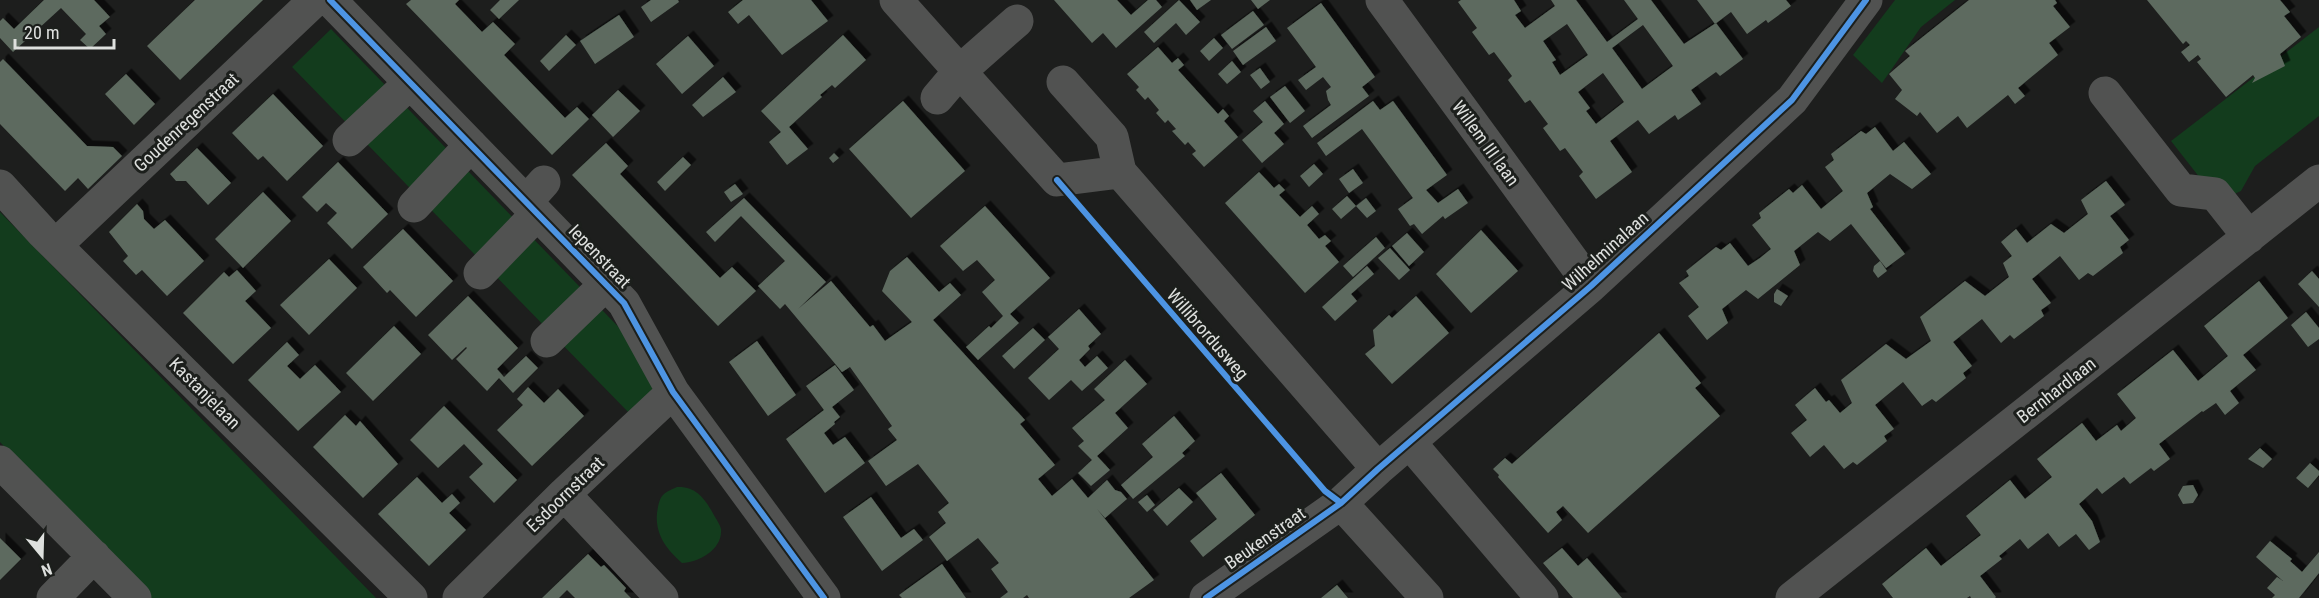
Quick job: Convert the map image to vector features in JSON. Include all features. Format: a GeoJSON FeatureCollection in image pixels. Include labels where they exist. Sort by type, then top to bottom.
{"type":"FeatureCollection","features":[{"type":"Feature","properties":{"kind":"street","name":"Goudenregenstraat"},"geometry":{"type":"LineString","coordinates":[[56,245],[315,0]]}},
{"type":"Feature","properties":{"kind":"street","name":"Iepenstraat"},"geometry":{"type":"LineString","coordinates":[[330,0],[372,24],[410,83],[471,145],[536,199],[624,303],[673,392],[824,598]]}},
{"type":"Feature","properties":{"kind":"street"},"geometry":{"type":"LineString","coordinates":[[896,0],[1057,180],[1120,172]]}},
{"type":"Feature","properties":{"kind":"street","name":"Willem III laan"},"geometry":{"type":"LineString","coordinates":[[1382,0],[1591,286]]}},
{"type":"Feature","properties":{"kind":"street","name":"Wilhelminalaan"},"geometry":{"type":"LineString","coordinates":[[1341,503],[1591,286],[1791,100],[1866,0]]}},
{"type":"Feature","properties":{"kind":"street"},"geometry":{"type":"LineString","coordinates":[[937,98],[959,72],[1017,21]]}},
{"type":"Feature","properties":{"kind":"street"},"geometry":{"type":"LineString","coordinates":[[1063,82],[1112,136],[1120,172],[1378,469]]}},
{"type":"Feature","properties":{"kind":"street"},"geometry":{"type":"LineString","coordinates":[[349,140],[410,83]]}},
{"type":"Feature","properties":{"kind":"street"},"geometry":{"type":"LineString","coordinates":[[2105,93],[2181,190],[2215,194],[2249,237]]}},
{"type":"Feature","properties":{"kind":"street"},"geometry":{"type":"LineString","coordinates":[[414,206],[471,145]]}},
{"type":"Feature","properties":{"kind":"street","name":"Bernhardlaan"},"geometry":{"type":"LineString","coordinates":[[1792,598],[2319,181]]}},
{"type":"Feature","properties":{"kind":"street","name":"Kastanjelaan"},"geometry":{"type":"LineString","coordinates":[[0,186],[56,245],[411,598]]}},
{"type":"Feature","properties":{"kind":"street"},"geometry":{"type":"LineString","coordinates":[[480,273],[536,199]]}},
{"type":"Feature","properties":{"kind":"street"},"geometry":{"type":"LineString","coordinates":[[547,341],[606,284]]}},
{"type":"Feature","properties":{"kind":"street","name":"Esdoornstraat"},"geometry":{"type":"LineString","coordinates":[[459,598],[564,494],[673,392]]}},
{"type":"Feature","properties":{"kind":"street"},"geometry":{"type":"LineString","coordinates":[[1410,443],[1542,598]]}},
{"type":"Feature","properties":{"kind":"street"},"geometry":{"type":"LineString","coordinates":[[0,462],[135,598]]}},
{"type":"Feature","properties":{"kind":"street"},"geometry":{"type":"LineString","coordinates":[[564,494],[662,598]]}},
{"type":"Feature","properties":{"kind":"street"},"geometry":{"type":"LineString","coordinates":[[1341,503],[1427,598]]}},
{"type":"Feature","properties":{"kind":"street","name":"Beukenstraat"},"geometry":{"type":"LineString","coordinates":[[1206,598],[1341,503]]}},
{"type":"Feature","properties":{"kind":"street"},"geometry":{"type":"LineString","coordinates":[[53,598],[94,556]]}},
{"type":"Feature","properties":{"kind":"green space"},"geometry":{"type":"Polygon","coordinates":[[[1895,0],[1955,0],[1921,27],[1882,83],[1853,55],[1895,0]]]}},
{"type":"Feature","properties":{"kind":"green space"},"geometry":{"type":"Polygon","coordinates":[[[2319,27],[2319,116],[2255,166],[2241,191],[2232,195],[2200,178],[2171,141],[2319,27]]]}},
{"type":"Feature","properties":{"kind":"green space"},"geometry":{"type":"Polygon","coordinates":[[[331,29],[632,341],[654,390],[630,414],[292,67],[331,29]]]}},
{"type":"Feature","properties":{"kind":"green space"},"geometry":{"type":"Polygon","coordinates":[[[0,212],[376,598],[151,598],[0,442],[0,212]]]}},
{"type":"Feature","properties":{"kind":"green space"},"geometry":{"type":"Polygon","coordinates":[[[677,487],[690,489],[700,495],[721,529],[718,543],[709,554],[682,563],[663,541],[657,521],[662,496],[677,487]]]}},
{"type":"Feature","properties":{"kind":"building"},"geometry":{"type":"Polygon","coordinates":[[[44,0],[94,0],[110,17],[99,26],[106,34],[90,49],[80,40],[86,34],[61,8],[13,52],[0,38],[0,21],[3,18],[14,29],[44,0]]]}},
{"type":"Feature","properties":{"kind":"building"},"geometry":{"type":"Polygon","coordinates":[[[195,0],[263,0],[180,80],[147,46],[195,0]]]}},
{"type":"Feature","properties":{"kind":"building"},"geometry":{"type":"Polygon","coordinates":[[[411,0],[459,0],[455,4],[482,32],[493,22],[515,44],[504,55],[565,118],[577,107],[589,119],[552,155],[406,4],[411,0]]]}},
{"type":"Feature","properties":{"kind":"building"},"geometry":{"type":"Polygon","coordinates":[[[500,0],[519,0],[499,19],[490,10],[500,0]]]}},
{"type":"Feature","properties":{"kind":"building"},"geometry":{"type":"Polygon","coordinates":[[[651,0],[678,0],[679,2],[651,22],[641,7],[651,0]]]}},
{"type":"Feature","properties":{"kind":"building"},"geometry":{"type":"Polygon","coordinates":[[[743,0],[811,0],[828,21],[782,55],[749,15],[738,24],[728,12],[743,0]]]}},
{"type":"Feature","properties":{"kind":"building"},"geometry":{"type":"Polygon","coordinates":[[[1054,0],[1117,0],[1131,15],[1148,0],[1156,0],[1162,7],[1116,48],[1103,33],[1092,43],[1054,0]]]}},
{"type":"Feature","properties":{"kind":"building"},"geometry":{"type":"Polygon","coordinates":[[[1179,0],[1200,22],[1186,35],[1176,23],[1154,43],[1144,32],[1179,0]]]}},
{"type":"Feature","properties":{"kind":"building"},"geometry":{"type":"Polygon","coordinates":[[[1190,0],[1211,0],[1197,10],[1190,0]]]}},
{"type":"Feature","properties":{"kind":"building"},"geometry":{"type":"Polygon","coordinates":[[[1251,0],[1270,0],[1258,9],[1251,0]]]}},
{"type":"Feature","properties":{"kind":"building"},"geometry":{"type":"Polygon","coordinates":[[[1461,0],[1514,0],[1521,11],[1515,15],[1525,28],[1555,6],[1551,0],[1576,0],[1607,42],[1638,19],[1624,0],[1651,0],[1684,44],[1716,23],[1743,59],[1720,76],[1716,72],[1691,90],[1701,104],[1678,120],[1675,115],[1649,134],[1638,120],[1610,141],[1632,172],[1596,199],[1579,176],[1583,172],[1565,148],[1560,151],[1543,128],[1548,124],[1530,100],[1525,103],[1508,80],[1512,76],[1494,52],[1489,55],[1472,32],[1477,28],[1458,2],[1461,0]],[[1567,24],[1543,41],[1556,60],[1552,62],[1560,75],[1588,55],[1567,24]],[[1643,25],[1612,48],[1642,89],[1673,66],[1643,25]],[[1603,73],[1578,92],[1590,108],[1586,111],[1596,124],[1624,102],[1603,73]]]}},
{"type":"Feature","properties":{"kind":"building"},"geometry":{"type":"Polygon","coordinates":[[[1697,0],[1786,0],[1791,6],[1768,23],[1766,20],[1747,34],[1731,12],[1715,24],[1697,0]]]}},
{"type":"Feature","properties":{"kind":"building"},"geometry":{"type":"Polygon","coordinates":[[[1969,0],[2055,0],[2057,3],[2053,6],[2070,27],[2049,43],[2058,55],[2018,88],[2025,96],[2015,104],[2008,95],[1967,128],[1958,116],[1937,133],[1920,112],[1917,116],[1895,99],[1902,90],[1889,74],[1910,56],[1905,51],[1969,0]]]}},
{"type":"Feature","properties":{"kind":"building"},"geometry":{"type":"Polygon","coordinates":[[[2147,0],[2280,0],[2290,12],[2284,16],[2301,37],[2280,54],[2285,66],[2252,83],[2255,78],[2253,75],[2226,97],[2197,62],[2201,59],[2198,55],[2189,62],[2181,52],[2190,45],[2186,41],[2183,44],[2147,0]]]}},
{"type":"Feature","properties":{"kind":"building"},"geometry":{"type":"Polygon","coordinates":[[[1321,3],[1375,77],[1362,87],[1369,96],[1312,138],[1303,126],[1331,105],[1326,91],[1331,87],[1323,77],[1306,90],[1298,80],[1316,67],[1287,28],[1321,3]]]}},
{"type":"Feature","properties":{"kind":"building"},"geometry":{"type":"Polygon","coordinates":[[[1253,11],[1264,25],[1232,49],[1221,35],[1253,11]]]}},
{"type":"Feature","properties":{"kind":"building"},"geometry":{"type":"Polygon","coordinates":[[[619,15],[634,37],[595,64],[580,41],[619,15]]]}},
{"type":"Feature","properties":{"kind":"building"},"geometry":{"type":"Polygon","coordinates":[[[1266,27],[1276,41],[1243,65],[1233,51],[1266,27]]]}},
{"type":"Feature","properties":{"kind":"building"},"geometry":{"type":"Polygon","coordinates":[[[566,35],[576,45],[549,71],[540,61],[566,35]]]}},
{"type":"Feature","properties":{"kind":"building"},"geometry":{"type":"Polygon","coordinates":[[[843,35],[866,60],[835,88],[832,85],[820,95],[822,97],[789,127],[808,149],[787,165],[769,142],[781,132],[761,111],[843,35]]]}},
{"type":"Feature","properties":{"kind":"building"},"geometry":{"type":"Polygon","coordinates":[[[688,36],[714,66],[682,94],[656,64],[688,36]]]}},
{"type":"Feature","properties":{"kind":"building"},"geometry":{"type":"Polygon","coordinates":[[[1214,38],[1223,48],[1209,61],[1200,51],[1214,38]]]}},
{"type":"Feature","properties":{"kind":"building"},"geometry":{"type":"Polygon","coordinates":[[[1158,47],[1172,63],[1178,58],[1184,65],[1178,70],[1218,114],[1223,109],[1229,116],[1224,121],[1238,137],[1204,167],[1192,154],[1196,151],[1188,142],[1185,145],[1172,131],[1176,129],[1168,120],[1165,123],[1156,113],[1159,110],[1148,97],[1145,100],[1136,90],[1139,87],[1127,74],[1158,47]]]}},
{"type":"Feature","properties":{"kind":"building"},"geometry":{"type":"Polygon","coordinates":[[[3,59],[87,146],[113,147],[122,156],[88,189],[78,178],[65,191],[0,124],[0,62],[3,59]]]}},
{"type":"Feature","properties":{"kind":"building"},"geometry":{"type":"Polygon","coordinates":[[[1232,61],[1241,72],[1227,84],[1218,74],[1232,61]]]}},
{"type":"Feature","properties":{"kind":"building"},"geometry":{"type":"Polygon","coordinates":[[[1260,68],[1270,82],[1261,89],[1250,75],[1260,68]]]}},
{"type":"Feature","properties":{"kind":"building"},"geometry":{"type":"Polygon","coordinates":[[[126,74],[155,104],[134,125],[105,94],[126,74]]]}},
{"type":"Feature","properties":{"kind":"building"},"geometry":{"type":"Polygon","coordinates":[[[723,77],[736,92],[703,117],[692,105],[723,77]]]}},
{"type":"Feature","properties":{"kind":"building"},"geometry":{"type":"Polygon","coordinates":[[[1285,86],[1305,111],[1290,123],[1270,97],[1285,86]]]}},
{"type":"Feature","properties":{"kind":"building"},"geometry":{"type":"Polygon","coordinates":[[[618,90],[640,111],[613,137],[592,115],[618,90]]]}},
{"type":"Feature","properties":{"kind":"building"},"geometry":{"type":"Polygon","coordinates":[[[273,94],[323,146],[287,181],[263,156],[258,160],[232,133],[273,94]]]}},
{"type":"Feature","properties":{"kind":"building"},"geometry":{"type":"Polygon","coordinates":[[[903,101],[965,171],[911,218],[849,149],[903,101]]]}},
{"type":"Feature","properties":{"kind":"building"},"geometry":{"type":"Polygon","coordinates":[[[1265,101],[1284,124],[1274,133],[1284,144],[1262,163],[1242,140],[1263,122],[1253,111],[1265,101]]]}},
{"type":"Feature","properties":{"kind":"building"},"geometry":{"type":"Polygon","coordinates":[[[1373,101],[1380,110],[1393,101],[1447,175],[1426,190],[1438,203],[1458,189],[1468,203],[1445,219],[1443,216],[1422,234],[1414,224],[1410,226],[1398,209],[1413,198],[1362,129],[1326,156],[1317,143],[1373,101]]]}},
{"type":"Feature","properties":{"kind":"building"},"geometry":{"type":"Polygon","coordinates":[[[1875,127],[1893,151],[1904,142],[1931,174],[1912,189],[1890,174],[1867,193],[1873,207],[1870,209],[1905,254],[1886,268],[1851,224],[1830,241],[1818,232],[1794,251],[1800,265],[1758,299],[1746,290],[1722,309],[1728,323],[1707,340],[1688,316],[1699,307],[1679,283],[1689,276],[1686,271],[1716,247],[1721,250],[1730,243],[1748,266],[1760,258],[1771,249],[1752,225],[1761,218],[1759,213],[1789,189],[1793,193],[1802,185],[1821,209],[1843,191],[1825,167],[1834,160],[1831,154],[1861,131],[1866,134],[1875,127]]]}},
{"type":"Feature","properties":{"kind":"building"},"geometry":{"type":"Polygon","coordinates":[[[606,143],[628,166],[620,174],[720,278],[732,267],[756,291],[718,326],[572,175],[606,143]]]}},
{"type":"Feature","properties":{"kind":"building"},"geometry":{"type":"Polygon","coordinates":[[[197,148],[231,183],[208,205],[186,181],[176,181],[170,174],[197,148]]]}},
{"type":"Feature","properties":{"kind":"building"},"geometry":{"type":"Polygon","coordinates":[[[834,153],[839,158],[833,163],[829,158],[834,153]]]}},
{"type":"Feature","properties":{"kind":"building"},"geometry":{"type":"Polygon","coordinates":[[[683,157],[691,165],[665,191],[657,182],[683,157]]]}},
{"type":"Feature","properties":{"kind":"building"},"geometry":{"type":"Polygon","coordinates":[[[338,162],[388,214],[352,249],[327,223],[337,213],[326,203],[317,212],[302,197],[338,162]]]}},
{"type":"Feature","properties":{"kind":"building"},"geometry":{"type":"Polygon","coordinates":[[[1314,164],[1323,174],[1309,187],[1300,176],[1314,164]]]}},
{"type":"Feature","properties":{"kind":"building"},"geometry":{"type":"Polygon","coordinates":[[[1353,169],[1363,183],[1349,193],[1339,179],[1353,169]]]}},
{"type":"Feature","properties":{"kind":"building"},"geometry":{"type":"Polygon","coordinates":[[[1259,172],[1274,188],[1279,184],[1285,190],[1279,195],[1300,217],[1312,206],[1319,214],[1307,225],[1319,239],[1325,235],[1331,241],[1325,246],[1339,262],[1305,293],[1225,203],[1259,172]]]}},
{"type":"Feature","properties":{"kind":"building"},"geometry":{"type":"Polygon","coordinates":[[[2106,181],[2125,205],[2110,216],[2129,240],[2120,247],[2123,253],[2093,276],[2088,273],[2079,280],[2060,256],[2032,279],[2051,303],[2041,310],[2044,316],[2014,339],[2010,335],[2001,343],[1982,319],[1953,342],[1972,366],[1963,373],[1966,378],[1936,402],[1932,399],[1922,406],[1903,382],[1875,405],[1894,429],[1884,436],[1887,441],[1857,465],[1853,462],[1844,469],[1824,445],[1810,457],[1791,433],[1807,420],[1795,405],[1815,388],[1826,402],[1829,400],[1840,413],[1852,403],[1841,380],[1886,344],[1906,359],[1931,341],[1920,317],[1965,281],[1985,296],[2009,277],[2003,263],[2012,256],[2001,242],[2016,229],[2027,243],[2051,224],[2064,233],[2088,214],[2081,200],[2106,181]]]}},
{"type":"Feature","properties":{"kind":"building"},"geometry":{"type":"Polygon","coordinates":[[[735,184],[743,194],[731,202],[724,192],[735,184]]]}},
{"type":"Feature","properties":{"kind":"building"},"geometry":{"type":"Polygon","coordinates":[[[263,192],[291,221],[243,268],[215,239],[263,192]]]}},
{"type":"Feature","properties":{"kind":"building"},"geometry":{"type":"Polygon","coordinates":[[[1347,196],[1356,206],[1341,219],[1332,209],[1347,196]]]}},
{"type":"Feature","properties":{"kind":"building"},"geometry":{"type":"Polygon","coordinates":[[[744,198],[826,282],[798,309],[831,281],[885,341],[912,322],[882,291],[890,271],[907,257],[939,292],[950,283],[961,295],[933,320],[1025,420],[1020,424],[1055,465],[1038,479],[1052,496],[1072,479],[1088,498],[1107,480],[1115,490],[1121,492],[1127,499],[1105,518],[1097,509],[1154,580],[1129,598],[1029,598],[1027,595],[1023,598],[1000,598],[1008,592],[991,569],[999,563],[978,538],[947,561],[929,537],[946,523],[938,512],[949,503],[918,464],[886,486],[868,461],[897,440],[888,429],[892,426],[850,367],[842,372],[785,304],[780,309],[758,286],[785,261],[741,216],[715,242],[706,232],[744,198]]]}},
{"type":"Feature","properties":{"kind":"building"},"geometry":{"type":"Polygon","coordinates":[[[1366,198],[1376,211],[1367,218],[1356,206],[1366,198]]]}},
{"type":"Feature","properties":{"kind":"building"},"geometry":{"type":"Polygon","coordinates":[[[137,204],[143,211],[144,219],[154,229],[165,220],[204,261],[167,296],[142,270],[136,275],[123,261],[128,256],[109,232],[137,204]]]}},
{"type":"Feature","properties":{"kind":"building"},"geometry":{"type":"Polygon","coordinates":[[[985,206],[1050,278],[1010,314],[1019,323],[978,360],[966,347],[1003,316],[982,292],[995,280],[977,260],[963,271],[940,246],[985,206]]]}},
{"type":"Feature","properties":{"kind":"building"},"geometry":{"type":"Polygon","coordinates":[[[403,229],[453,281],[416,317],[390,290],[387,293],[363,267],[403,229]]]}},
{"type":"Feature","properties":{"kind":"building"},"geometry":{"type":"Polygon","coordinates":[[[1481,230],[1518,271],[1471,313],[1436,274],[1481,230]]]}},
{"type":"Feature","properties":{"kind":"building"},"geometry":{"type":"Polygon","coordinates":[[[1407,233],[1424,252],[1409,266],[1392,246],[1407,233]]]}},
{"type":"Feature","properties":{"kind":"building"},"geometry":{"type":"Polygon","coordinates":[[[1376,237],[1385,248],[1353,277],[1343,266],[1376,237]]]}},
{"type":"Feature","properties":{"kind":"building"},"geometry":{"type":"Polygon","coordinates":[[[1390,248],[1410,270],[1399,280],[1378,258],[1390,248]]]}},
{"type":"Feature","properties":{"kind":"building"},"geometry":{"type":"Polygon","coordinates":[[[329,259],[357,288],[309,335],[280,305],[329,259]]]}},
{"type":"Feature","properties":{"kind":"building"},"geometry":{"type":"Polygon","coordinates":[[[1880,261],[1887,271],[1878,278],[1873,271],[1874,266],[1880,261]]]}},
{"type":"Feature","properties":{"kind":"building"},"geometry":{"type":"Polygon","coordinates":[[[1367,266],[1374,274],[1351,294],[1357,301],[1335,321],[1322,307],[1367,266]]]}},
{"type":"Feature","properties":{"kind":"building"},"geometry":{"type":"Polygon","coordinates":[[[237,270],[256,291],[245,301],[271,328],[233,364],[183,313],[224,272],[229,277],[237,270]]]}},
{"type":"Feature","properties":{"kind":"building"},"geometry":{"type":"Polygon","coordinates":[[[2312,271],[2319,279],[2319,307],[2298,284],[2312,271]]]}},
{"type":"Feature","properties":{"kind":"building"},"geometry":{"type":"Polygon","coordinates":[[[2259,281],[2288,318],[2243,355],[2256,370],[2230,391],[2239,403],[2225,415],[2216,403],[2202,411],[2159,444],[2170,459],[2154,471],[2151,468],[2130,484],[2124,477],[2102,494],[2097,488],[2079,504],[2092,521],[2100,542],[2089,550],[2076,534],[2059,547],[2048,533],[2028,549],[2020,539],[1999,556],[2002,559],[1980,576],[1995,598],[1971,598],[1970,596],[1967,598],[1893,598],[1882,584],[1926,548],[1941,566],[1981,535],[1966,516],[2010,480],[2025,499],[2052,477],[2037,459],[2082,423],[2096,441],[2117,425],[2121,431],[2136,418],[2117,394],[2173,350],[2198,381],[2228,356],[2204,326],[2259,281]]]}},
{"type":"Feature","properties":{"kind":"building"},"geometry":{"type":"Polygon","coordinates":[[[1777,289],[1788,296],[1781,306],[1774,302],[1777,289]]]}},
{"type":"Feature","properties":{"kind":"building"},"geometry":{"type":"Polygon","coordinates":[[[468,296],[518,348],[497,369],[504,377],[526,356],[538,368],[513,393],[499,378],[487,391],[456,359],[466,347],[452,360],[428,335],[468,296]]]}},
{"type":"Feature","properties":{"kind":"building"},"geometry":{"type":"Polygon","coordinates":[[[1416,296],[1449,333],[1392,384],[1365,354],[1375,346],[1373,330],[1389,315],[1392,318],[1416,296]]]}},
{"type":"Feature","properties":{"kind":"building"},"geometry":{"type":"Polygon","coordinates":[[[1079,309],[1101,334],[1088,346],[1090,349],[1079,360],[1085,367],[1097,356],[1108,368],[1082,391],[1071,380],[1049,400],[1028,378],[1059,349],[1048,337],[1079,309]]]}},
{"type":"Feature","properties":{"kind":"building"},"geometry":{"type":"Polygon","coordinates":[[[2306,312],[2319,328],[2319,339],[2308,347],[2291,325],[2306,312]]]}},
{"type":"Feature","properties":{"kind":"building"},"geometry":{"type":"Polygon","coordinates":[[[394,326],[421,354],[373,401],[346,373],[394,326]]]}},
{"type":"Feature","properties":{"kind":"building"},"geometry":{"type":"Polygon","coordinates":[[[1033,328],[1045,340],[1014,369],[1002,356],[1033,328]]]}},
{"type":"Feature","properties":{"kind":"building"},"geometry":{"type":"Polygon","coordinates":[[[1659,333],[1701,383],[1695,388],[1720,416],[1588,533],[1563,506],[1556,512],[1562,520],[1548,533],[1493,469],[1505,458],[1512,464],[1659,333]]]}},
{"type":"Feature","properties":{"kind":"building"},"geometry":{"type":"Polygon","coordinates":[[[757,341],[796,395],[768,416],[729,362],[757,341]]]}},
{"type":"Feature","properties":{"kind":"building"},"geometry":{"type":"Polygon","coordinates":[[[287,342],[299,355],[287,366],[300,379],[315,365],[341,392],[298,431],[248,380],[287,342]]]}},
{"type":"Feature","properties":{"kind":"building"},"geometry":{"type":"Polygon","coordinates":[[[1125,360],[1147,384],[1115,413],[1128,428],[1097,456],[1110,470],[1091,486],[1078,473],[1092,460],[1078,446],[1084,441],[1072,428],[1105,400],[1094,389],[1125,360]]]}},
{"type":"Feature","properties":{"kind":"building"},"geometry":{"type":"Polygon","coordinates":[[[835,365],[854,390],[832,407],[840,417],[824,433],[833,445],[845,437],[865,463],[825,493],[786,439],[824,410],[806,386],[835,365]]]}},
{"type":"Feature","properties":{"kind":"building"},"geometry":{"type":"Polygon","coordinates":[[[528,387],[544,403],[558,389],[584,416],[532,466],[497,430],[523,405],[517,399],[528,387]]]}},
{"type":"Feature","properties":{"kind":"building"},"geometry":{"type":"Polygon","coordinates":[[[444,406],[517,480],[494,503],[469,477],[483,464],[464,444],[438,468],[410,440],[444,406]]]}},
{"type":"Feature","properties":{"kind":"building"},"geometry":{"type":"Polygon","coordinates":[[[345,415],[356,426],[360,421],[398,464],[363,498],[313,447],[345,415]]]}},
{"type":"Feature","properties":{"kind":"building"},"geometry":{"type":"Polygon","coordinates":[[[1174,416],[1195,441],[1182,453],[1185,456],[1133,499],[1121,485],[1153,457],[1142,444],[1174,416]]]}},
{"type":"Feature","properties":{"kind":"building"},"geometry":{"type":"Polygon","coordinates":[[[2260,448],[2272,459],[2263,468],[2248,459],[2260,448]]]}},
{"type":"Feature","properties":{"kind":"building"},"geometry":{"type":"Polygon","coordinates":[[[2310,463],[2319,471],[2319,475],[2308,488],[2296,478],[2310,463]]]}},
{"type":"Feature","properties":{"kind":"building"},"geometry":{"type":"Polygon","coordinates":[[[1221,473],[1255,515],[1203,557],[1190,541],[1217,519],[1196,493],[1221,473]]]}},
{"type":"Feature","properties":{"kind":"building"},"geometry":{"type":"Polygon","coordinates":[[[417,477],[442,503],[452,494],[460,503],[449,513],[466,530],[429,566],[378,514],[417,477]]]}},
{"type":"Feature","properties":{"kind":"building"},"geometry":{"type":"Polygon","coordinates":[[[2193,485],[2198,495],[2193,503],[2183,504],[2178,495],[2183,486],[2193,485]]]}},
{"type":"Feature","properties":{"kind":"building"},"geometry":{"type":"Polygon","coordinates":[[[1179,488],[1193,502],[1167,526],[1153,510],[1179,488]]]}},
{"type":"Feature","properties":{"kind":"building"},"geometry":{"type":"Polygon","coordinates":[[[1147,495],[1155,505],[1147,512],[1138,502],[1147,495]]]}},
{"type":"Feature","properties":{"kind":"building"},"geometry":{"type":"Polygon","coordinates":[[[871,497],[901,538],[914,529],[923,540],[882,571],[843,517],[871,497]]]}},
{"type":"Feature","properties":{"kind":"building"},"geometry":{"type":"Polygon","coordinates":[[[0,538],[21,559],[0,580],[0,538]]]}},
{"type":"Feature","properties":{"kind":"building"},"geometry":{"type":"Polygon","coordinates":[[[2270,541],[2292,559],[2290,561],[2302,572],[2319,552],[2319,573],[2299,598],[2272,598],[2275,595],[2267,588],[2277,577],[2283,581],[2256,557],[2270,541]]]}},
{"type":"Feature","properties":{"kind":"building"},"geometry":{"type":"Polygon","coordinates":[[[1562,548],[1578,566],[1587,558],[1622,598],[1573,598],[1543,563],[1562,548]]]}},
{"type":"Feature","properties":{"kind":"building"},"geometry":{"type":"Polygon","coordinates":[[[588,554],[601,567],[604,565],[626,588],[624,591],[631,598],[575,598],[567,590],[559,598],[542,598],[588,554]]]}},
{"type":"Feature","properties":{"kind":"building"},"geometry":{"type":"Polygon","coordinates":[[[942,564],[966,598],[902,598],[899,595],[942,564]]]}},
{"type":"Feature","properties":{"kind":"building"},"geometry":{"type":"Polygon","coordinates":[[[1337,585],[1348,598],[1321,598],[1337,585]]]}},
{"type":"Feature","properties":{"kind":"cycle path"},"geometry":{"type":"LineString","coordinates":[[330,0],[624,303],[673,392],[824,598]]}},
{"type":"Feature","properties":{"kind":"cycle path"},"geometry":{"type":"LineString","coordinates":[[1206,598],[1341,503],[1591,286],[1792,100],[1866,0]]}},
{"type":"Feature","properties":{"kind":"cycle path","name":"Willibrordusweg"},"geometry":{"type":"LineString","coordinates":[[1057,180],[1325,491],[1341,503]]}}]}
